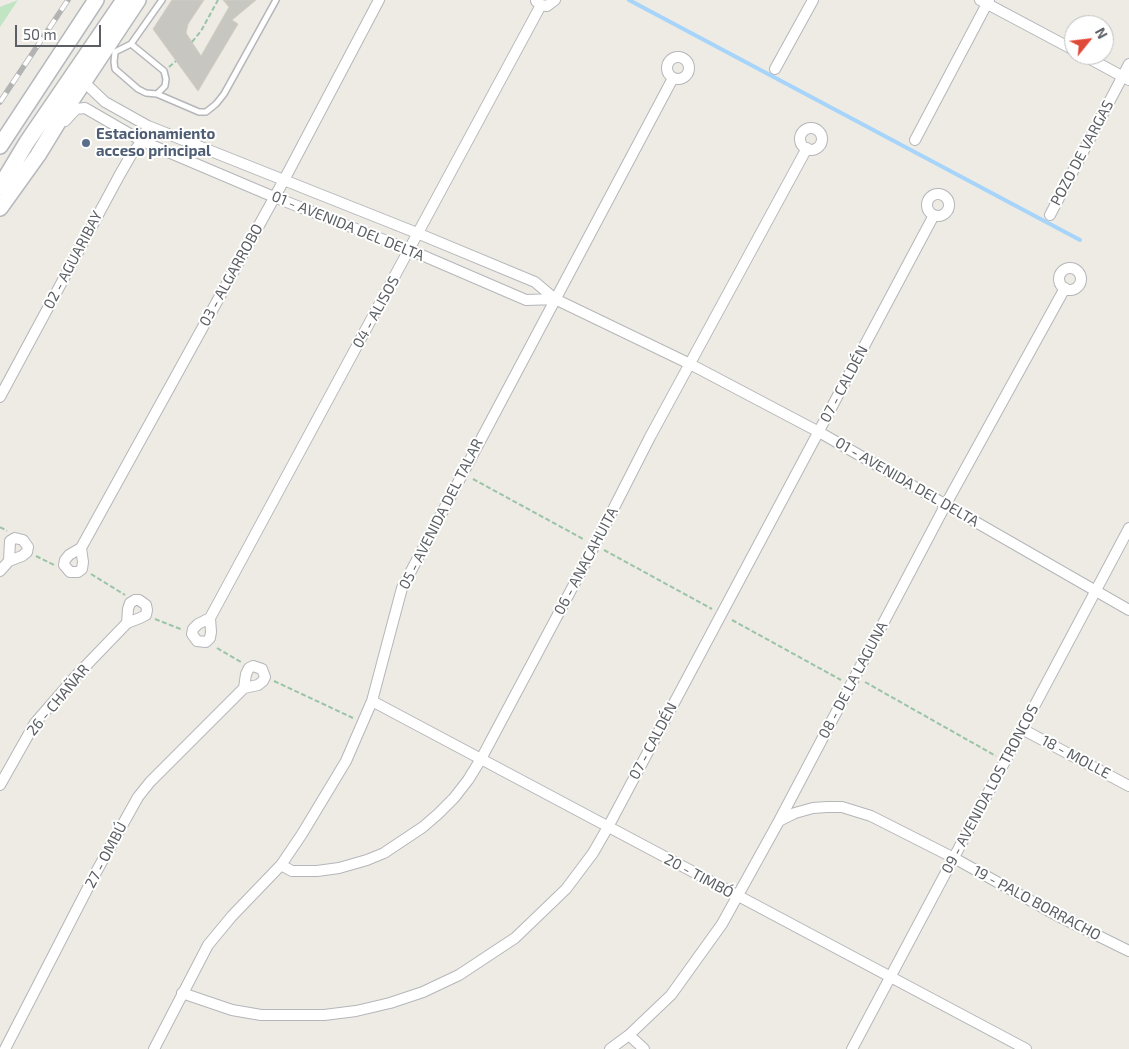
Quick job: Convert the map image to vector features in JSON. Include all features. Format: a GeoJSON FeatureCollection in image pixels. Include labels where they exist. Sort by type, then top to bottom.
{"type":"FeatureCollection","features":[{"type":"Feature","properties":{"kind":"main road"},"geometry":{"type":"LineString","coordinates":[[0,146],[96,0]]}},
{"type":"Feature","properties":{"kind":"main road"},"geometry":{"type":"LineString","coordinates":[[0,187],[28,142],[124,0]]}},
{"type":"Feature","properties":{"kind":"main road"},"geometry":{"type":"LineString","coordinates":[[0,208],[38,155],[85,80],[111,49],[138,0]]}},
{"type":"Feature","properties":{"kind":"street","name":"03 - ALGARROBO"},"geometry":{"type":"LineString","coordinates":[[81,548],[284,180],[379,0]]}},
{"type":"Feature","properties":{"kind":"street"},"geometry":{"type":"LineString","coordinates":[[538,2],[550,5],[555,0]]}},
{"type":"Feature","properties":{"kind":"street"},"geometry":{"type":"LineString","coordinates":[[775,69],[814,0]]}},
{"type":"Feature","properties":{"kind":"street"},"geometry":{"type":"LineString","coordinates":[[915,140],[985,1],[1064,44]]}},
{"type":"Feature","properties":{"kind":"street","name":"04 - ALISOS"},"geometry":{"type":"LineString","coordinates":[[210,618],[307,435],[410,250],[417,233],[538,2]]}},
{"type":"Feature","properties":{"kind":"street","name":"POZO DE VARGAS"},"geometry":{"type":"LineString","coordinates":[[1050,215],[1126,78],[1129,64]]}},
{"type":"Feature","properties":{"kind":"street"},"geometry":{"type":"LineString","coordinates":[[1102,65],[1126,78]]}},
{"type":"Feature","properties":{"kind":"street","name":"05 - AVENIDA DEL TALAR"},"geometry":{"type":"LineString","coordinates":[[154,1049],[198,961],[213,938],[281,865],[307,827],[346,761],[372,701],[402,588],[673,78]]}},
{"type":"Feature","properties":{"kind":"street","name":"01 - AVENIDA DEL DELTA"},"geometry":{"type":"LineString","coordinates":[[85,80],[105,102],[148,126],[535,282],[555,299],[690,364],[819,432],[1095,590]]}},
{"type":"Feature","properties":{"kind":"street","name":"01 - AVENIDA DEL DELTA"},"geometry":{"type":"LineString","coordinates":[[71,101],[100,110],[142,141]]}},
{"type":"Feature","properties":{"kind":"street","name":"01 - AVENIDA DEL DELTA"},"geometry":{"type":"LineString","coordinates":[[38,155],[73,112],[80,108],[85,108],[142,141],[410,250],[526,300],[555,299]]}},
{"type":"Feature","properties":{"kind":"street","name":"02 - AGUARIBAY"},"geometry":{"type":"LineString","coordinates":[[0,397],[118,176],[142,141],[148,126]]}},
{"type":"Feature","properties":{"kind":"street","name":"06 - ANACAHUITA"},"geometry":{"type":"LineString","coordinates":[[281,865],[292,871],[317,872],[357,863],[384,853],[423,827],[454,798],[481,759],[650,438],[807,148]]}},
{"type":"Feature","properties":{"kind":"street","name":"07 - CALDÉN"},"geometry":{"type":"LineString","coordinates":[[182,993],[232,1010],[261,1015],[324,1016],[390,1003],[423,992],[459,975],[515,938],[560,896],[580,872],[608,827],[934,215]]}},
{"type":"Feature","properties":{"kind":"street","name":"08 - DE LA LAGUNA"},"geometry":{"type":"LineString","coordinates":[[610,1049],[629,1035],[671,995],[722,924],[779,821],[854,675],[946,504],[1065,288]]}},
{"type":"Feature","properties":{"kind":"street","name":"09 - AVENIDA LOS TRONCOS"},"geometry":{"type":"LineString","coordinates":[[852,1049],[1129,528]]}},
{"type":"Feature","properties":{"kind":"street"},"geometry":{"type":"LineString","coordinates":[[0,571],[9,561],[27,552],[26,542],[19,538],[10,541],[9,561]]}},
{"type":"Feature","properties":{"kind":"street"},"geometry":{"type":"LineString","coordinates":[[81,548],[83,562],[82,569],[78,572],[70,572],[64,565],[69,555],[81,548]]}},
{"type":"Feature","properties":{"kind":"street"},"geometry":{"type":"LineString","coordinates":[[1095,590],[1129,610]]}},
{"type":"Feature","properties":{"kind":"street"},"geometry":{"type":"LineString","coordinates":[[134,600],[143,602],[147,610],[146,615],[127,623],[128,609],[130,603],[134,600]]}},
{"type":"Feature","properties":{"kind":"street"},"geometry":{"type":"LineString","coordinates":[[210,618],[210,638],[206,642],[197,641],[192,634],[193,629],[210,618]]}},
{"type":"Feature","properties":{"kind":"street","name":"26 - CHAÑAR"},"geometry":{"type":"LineString","coordinates":[[0,785],[35,723],[74,678],[127,623]]}},
{"type":"Feature","properties":{"kind":"street"},"geometry":{"type":"LineString","coordinates":[[258,666],[264,672],[265,677],[258,685],[244,688],[246,674],[250,668],[258,666]]}},
{"type":"Feature","properties":{"kind":"street","name":"27 - OMBÚ"},"geometry":{"type":"LineString","coordinates":[[5,1049],[95,874],[138,797],[156,776],[244,688]]}},
{"type":"Feature","properties":{"kind":"street","name":"20 - TIMBÓ"},"geometry":{"type":"LineString","coordinates":[[372,701],[1026,1049]]}},
{"type":"Feature","properties":{"kind":"street","name":"18 - MOLLE"},"geometry":{"type":"LineString","coordinates":[[1022,729],[1129,786]]}},
{"type":"Feature","properties":{"kind":"street","name":"19 - PALO BORRACHO"},"geometry":{"type":"LineString","coordinates":[[779,821],[795,813],[813,808],[842,807],[871,816],[954,858],[1058,916],[1129,950]]}},
{"type":"Feature","properties":{"kind":"street"},"geometry":{"type":"LineString","coordinates":[[629,1035],[644,1049]]}},
{"type":"Feature","properties":{"kind":"lane"},"geometry":{"type":"LineString","coordinates":[[162,0],[131,44],[111,49],[116,69],[138,89],[146,93],[157,94],[199,112],[206,112],[224,94],[276,0]]}},
{"type":"Feature","properties":{"kind":"lane"},"geometry":{"type":"LineString","coordinates":[[131,44],[164,71],[165,86],[157,94]]}},
{"type":"Feature","properties":{"kind":"path"},"geometry":{"type":"LineString","coordinates":[[192,42],[201,31],[218,0]]}},
{"type":"Feature","properties":{"kind":"path"},"geometry":{"type":"LineString","coordinates":[[462,473],[595,545]]}},
{"type":"Feature","properties":{"kind":"path"},"geometry":{"type":"LineString","coordinates":[[27,552],[70,572]]}},
{"type":"Feature","properties":{"kind":"path"},"geometry":{"type":"LineString","coordinates":[[82,569],[134,600]]}},
{"type":"Feature","properties":{"kind":"path"},"geometry":{"type":"LineString","coordinates":[[147,610],[152,618],[192,634]]}},
{"type":"Feature","properties":{"kind":"path"},"geometry":{"type":"LineString","coordinates":[[206,642],[250,668]]}},
{"type":"Feature","properties":{"kind":"path"},"geometry":{"type":"LineString","coordinates":[[854,675],[1004,761]]}},
{"type":"Feature","properties":{"kind":"path"},"geometry":{"type":"LineString","coordinates":[[265,677],[364,723]]}},
{"type":"Feature","properties":{"kind":"green space"},"geometry":{"type":"Polygon","coordinates":[[[18,0],[0,27],[0,7],[18,0]]]}},
{"type":"Feature","properties":{"kind":"building"},"geometry":{"type":"Polygon","coordinates":[[[172,0],[204,0],[188,24],[186,33],[201,56],[229,7],[223,0],[256,0],[232,20],[238,24],[198,91],[153,29],[172,0]]]}},
{"type":"Feature","properties":{"kind":"waterway"},"geometry":{"type":"LineString","coordinates":[[629,0],[1080,240]]}},
{"type":"Feature","properties":{"kind":"railway"},"geometry":{"type":"LineString","coordinates":[[0,102],[68,0]]}},
{"type":"Feature","properties":{"kind":"place","name":"Estacionamiento acceso principal"},"geometry":{"type":"Point","coordinates":[86,143]}}]}
